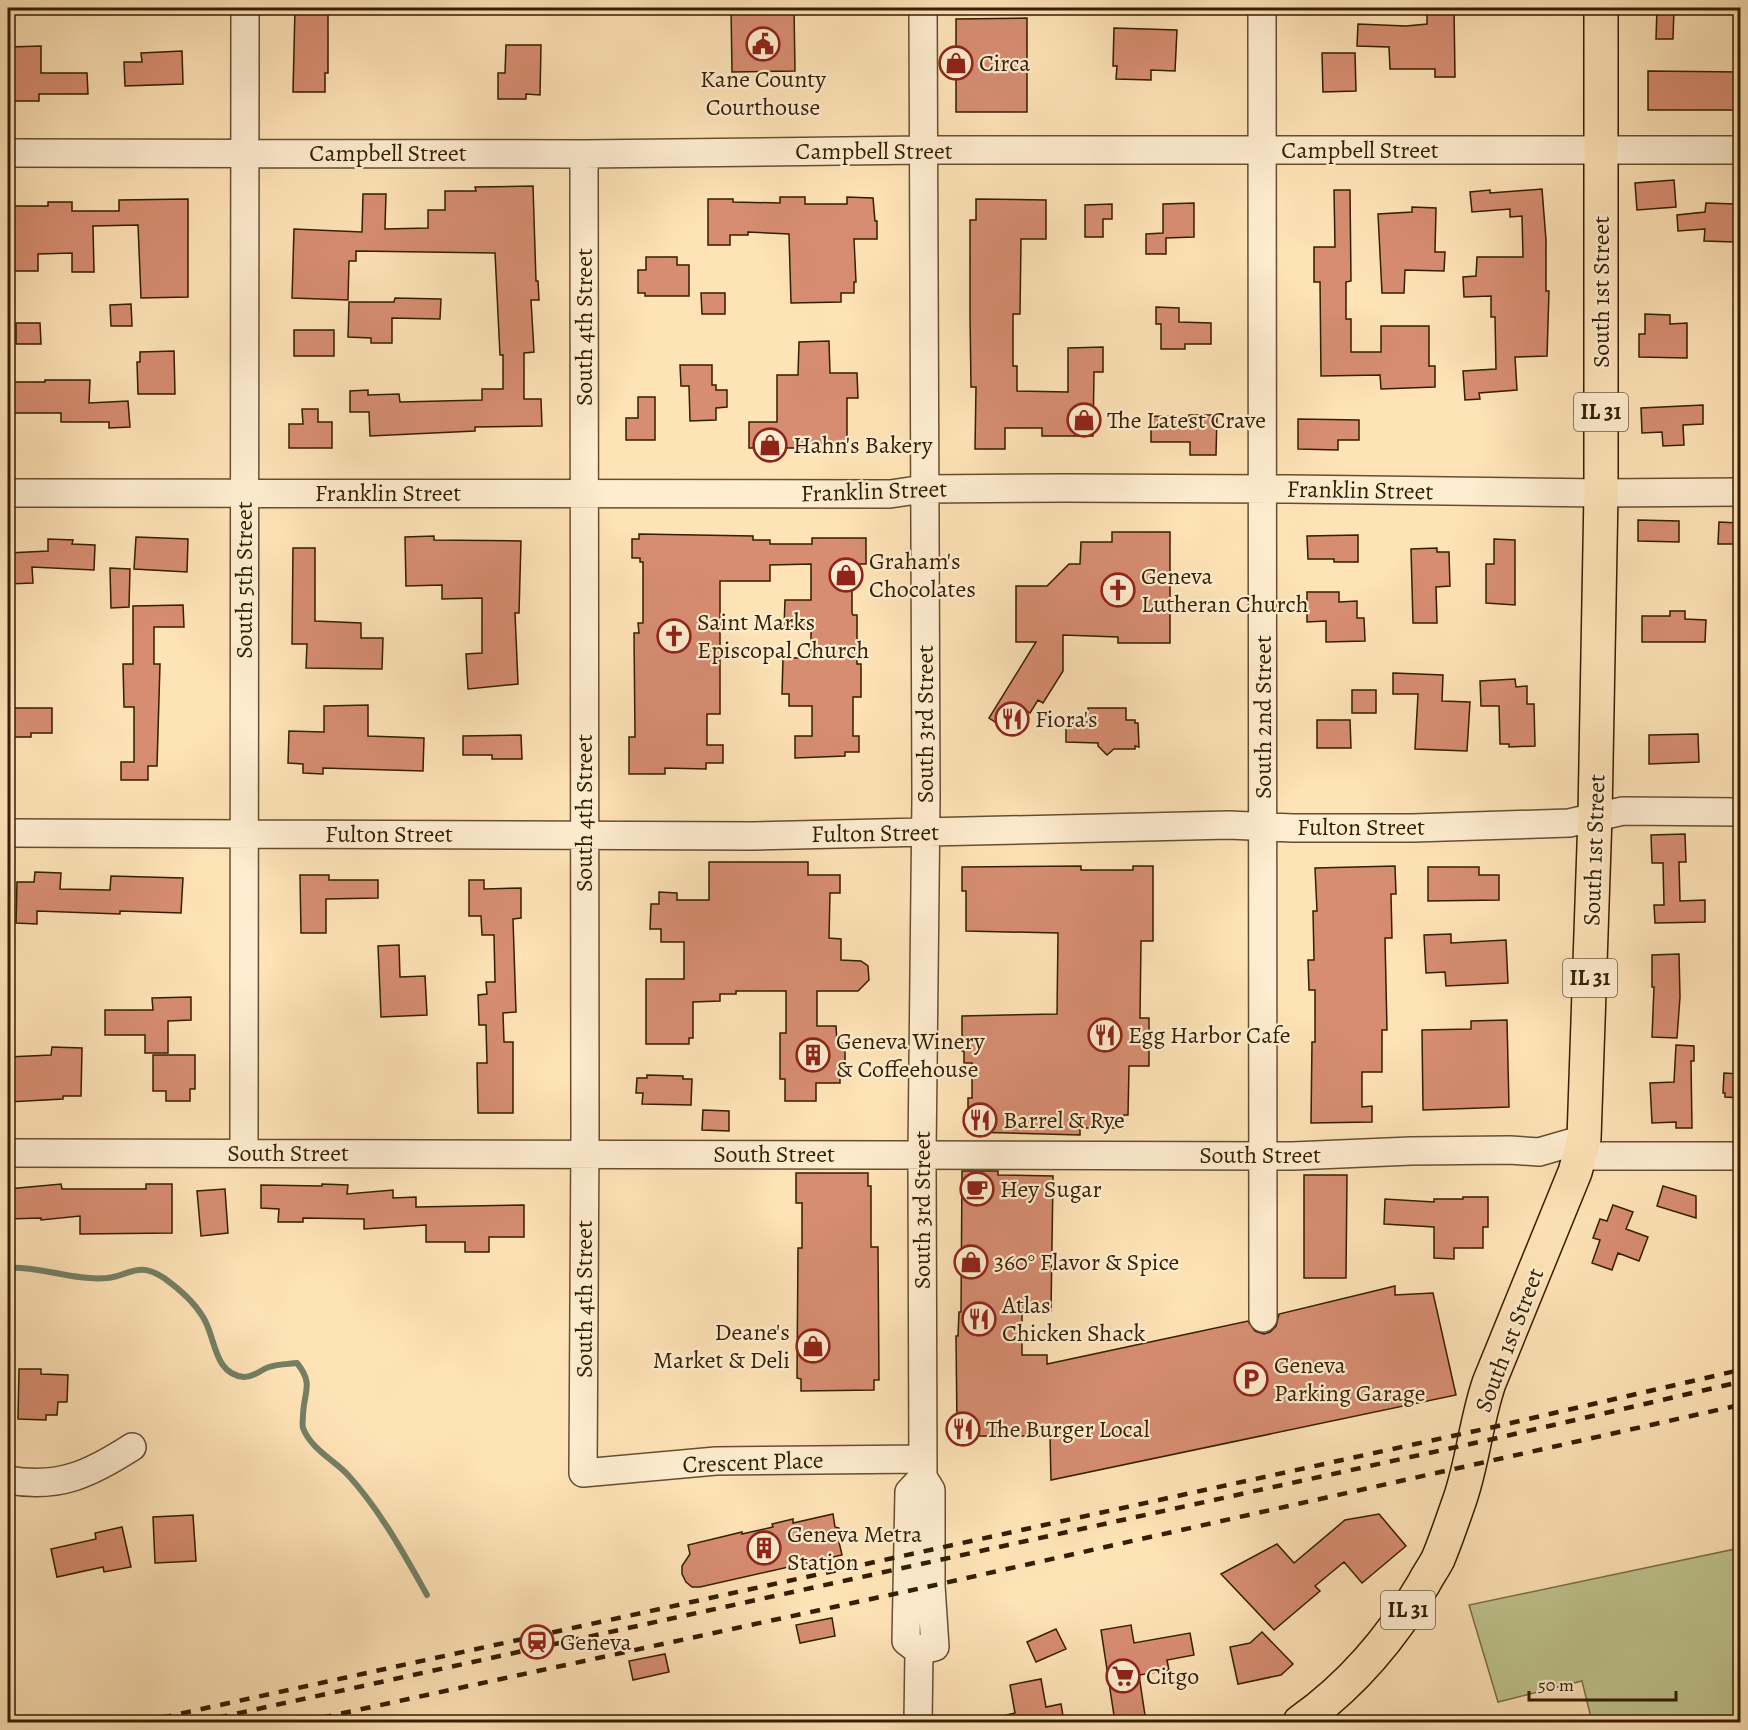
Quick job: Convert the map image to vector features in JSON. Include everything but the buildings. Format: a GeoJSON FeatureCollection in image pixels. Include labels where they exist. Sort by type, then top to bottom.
{"type":"FeatureCollection","features":[{"type":"Feature","properties":{"kind":"main road","name":"South 1st Street"},"geometry":{"type":"LineString","coordinates":[[1300,1722],[1339,1691],[1377,1651],[1412,1605],[1437,1560],[1461,1497],[1482,1402],[1580,1156],[1595,816],[1601,493],[1601,8]]}},
{"type":"Feature","properties":{"kind":"street","name":"South 5th Street"},"geometry":{"type":"LineString","coordinates":[[244,1153],[245,8]]}},
{"type":"Feature","properties":{"kind":"street","name":"South 3rd Street"},"geometry":{"type":"LineString","coordinates":[[923,8],[925,832],[922,1155],[923,1468]]}},
{"type":"Feature","properties":{"kind":"street","name":"South 2nd Street"},"geometry":{"type":"LineString","coordinates":[[1262,8],[1263,1318]]}},
{"type":"Feature","properties":{"kind":"street","name":"Campbell Street"},"geometry":{"type":"LineString","coordinates":[[8,153],[584,154],[923,150],[1740,150]]}},
{"type":"Feature","properties":{"kind":"street","name":"South 4th Street"},"geometry":{"type":"LineString","coordinates":[[583,1473],[584,154]]}},
{"type":"Feature","properties":{"kind":"street","name":"Franklin Street"},"geometry":{"type":"LineString","coordinates":[[8,493],[890,494],[924,489],[1740,492]]}},
{"type":"Feature","properties":{"kind":"street","name":"Fulton Street"},"geometry":{"type":"LineString","coordinates":[[8,833],[753,836],[1229,825],[1293,828],[1413,828],[1569,823],[1623,811],[1740,812]]}},
{"type":"Feature","properties":{"kind":"street","name":"South Street"},"geometry":{"type":"LineString","coordinates":[[8,1154],[1264,1155],[1510,1150],[1580,1156],[1740,1156]]}},
{"type":"Feature","properties":{"kind":"street"},"geometry":{"type":"LineString","coordinates":[[8,1480],[44,1484],[74,1478],[101,1467],[132,1447]]}},
{"type":"Feature","properties":{"kind":"street","name":"Crescent Place"},"geometry":{"type":"LineString","coordinates":[[583,1473],[716,1461],[923,1468]]}},
{"type":"Feature","properties":{"kind":"street"},"geometry":{"type":"LineString","coordinates":[[918,1722],[919,1652],[906,1641],[905,1609],[909,1492],[923,1468]]}},
{"type":"Feature","properties":{"kind":"green space"},"geometry":{"type":"Polygon","coordinates":[[[1740,1548],[1740,1722],[1592,1722],[1582,1681],[1498,1702],[1469,1605],[1740,1548]]]}},
{"type":"Feature","properties":{"kind":"waterway"},"geometry":{"type":"LineString","coordinates":[[8,1268],[33,1269],[94,1278],[107,1278],[135,1270],[148,1270],[164,1278],[195,1306],[207,1325],[221,1362],[234,1374],[248,1377],[272,1366],[297,1363],[307,1382],[303,1428],[311,1442],[348,1475],[371,1503],[427,1595]]}},
{"type":"Feature","properties":{"kind":"railway"},"geometry":{"type":"LineString","coordinates":[[142,1722],[1498,1426],[1740,1370]]}},
{"type":"Feature","properties":{"kind":"railway"},"geometry":{"type":"LineString","coordinates":[[198,1722],[1493,1439],[1740,1382]]}},
{"type":"Feature","properties":{"kind":"railway"},"geometry":{"type":"LineString","coordinates":[[302,1722],[931,1586],[1740,1405]]}},
{"type":"Feature","properties":{"kind":"place","name":"Kane County Courthouse"},"geometry":{"type":"Point","coordinates":[763,44]}},
{"type":"Feature","properties":{"kind":"place","name":"Circa"},"geometry":{"type":"Point","coordinates":[956,63]}},
{"type":"Feature","properties":{"kind":"place","name":"The Latest Crave"},"geometry":{"type":"Point","coordinates":[1084,420]}},
{"type":"Feature","properties":{"kind":"place","name":"Hahn's Bakery"},"geometry":{"type":"Point","coordinates":[770,445]}},
{"type":"Feature","properties":{"kind":"place","name":"Graham's Chocolates"},"geometry":{"type":"Point","coordinates":[846,575]}},
{"type":"Feature","properties":{"kind":"place","name":"Geneva Lutheran Church"},"geometry":{"type":"Point","coordinates":[1118,590]}},
{"type":"Feature","properties":{"kind":"place","name":"Saint Marks Episcopal Church"},"geometry":{"type":"Point","coordinates":[674,636]}},
{"type":"Feature","properties":{"kind":"place","name":"Fiora's"},"geometry":{"type":"Point","coordinates":[1012,719]}},
{"type":"Feature","properties":{"kind":"place","name":"Egg Harbor Cafe"},"geometry":{"type":"Point","coordinates":[1105,1035]}},
{"type":"Feature","properties":{"kind":"place","name":"Geneva Winery & Coffeehouse"},"geometry":{"type":"Point","coordinates":[813,1055]}},
{"type":"Feature","properties":{"kind":"place","name":"Barrel & Rye"},"geometry":{"type":"Point","coordinates":[980,1120]}},
{"type":"Feature","properties":{"kind":"place","name":"Hey Sugar"},"geometry":{"type":"Point","coordinates":[977,1189]}},
{"type":"Feature","properties":{"kind":"place","name":"360° Flavor & Spice"},"geometry":{"type":"Point","coordinates":[971,1262]}},
{"type":"Feature","properties":{"kind":"place","name":"Atlas Chicken Shack"},"geometry":{"type":"Point","coordinates":[979,1319]}},
{"type":"Feature","properties":{"kind":"place","name":"Deane's Market & Deli"},"geometry":{"type":"Point","coordinates":[813,1346]}},
{"type":"Feature","properties":{"kind":"place","name":"Geneva Parking Garage"},"geometry":{"type":"Point","coordinates":[1251,1379]}},
{"type":"Feature","properties":{"kind":"place","name":"The Burger Local"},"geometry":{"type":"Point","coordinates":[963,1429]}},
{"type":"Feature","properties":{"kind":"place","name":"Geneva Metra Station"},"geometry":{"type":"Point","coordinates":[764,1548]}},
{"type":"Feature","properties":{"kind":"place","name":"Geneva"},"geometry":{"type":"Point","coordinates":[537,1642]}},
{"type":"Feature","properties":{"kind":"place","name":"Citgo"},"geometry":{"type":"Point","coordinates":[1123,1676]}}]}
